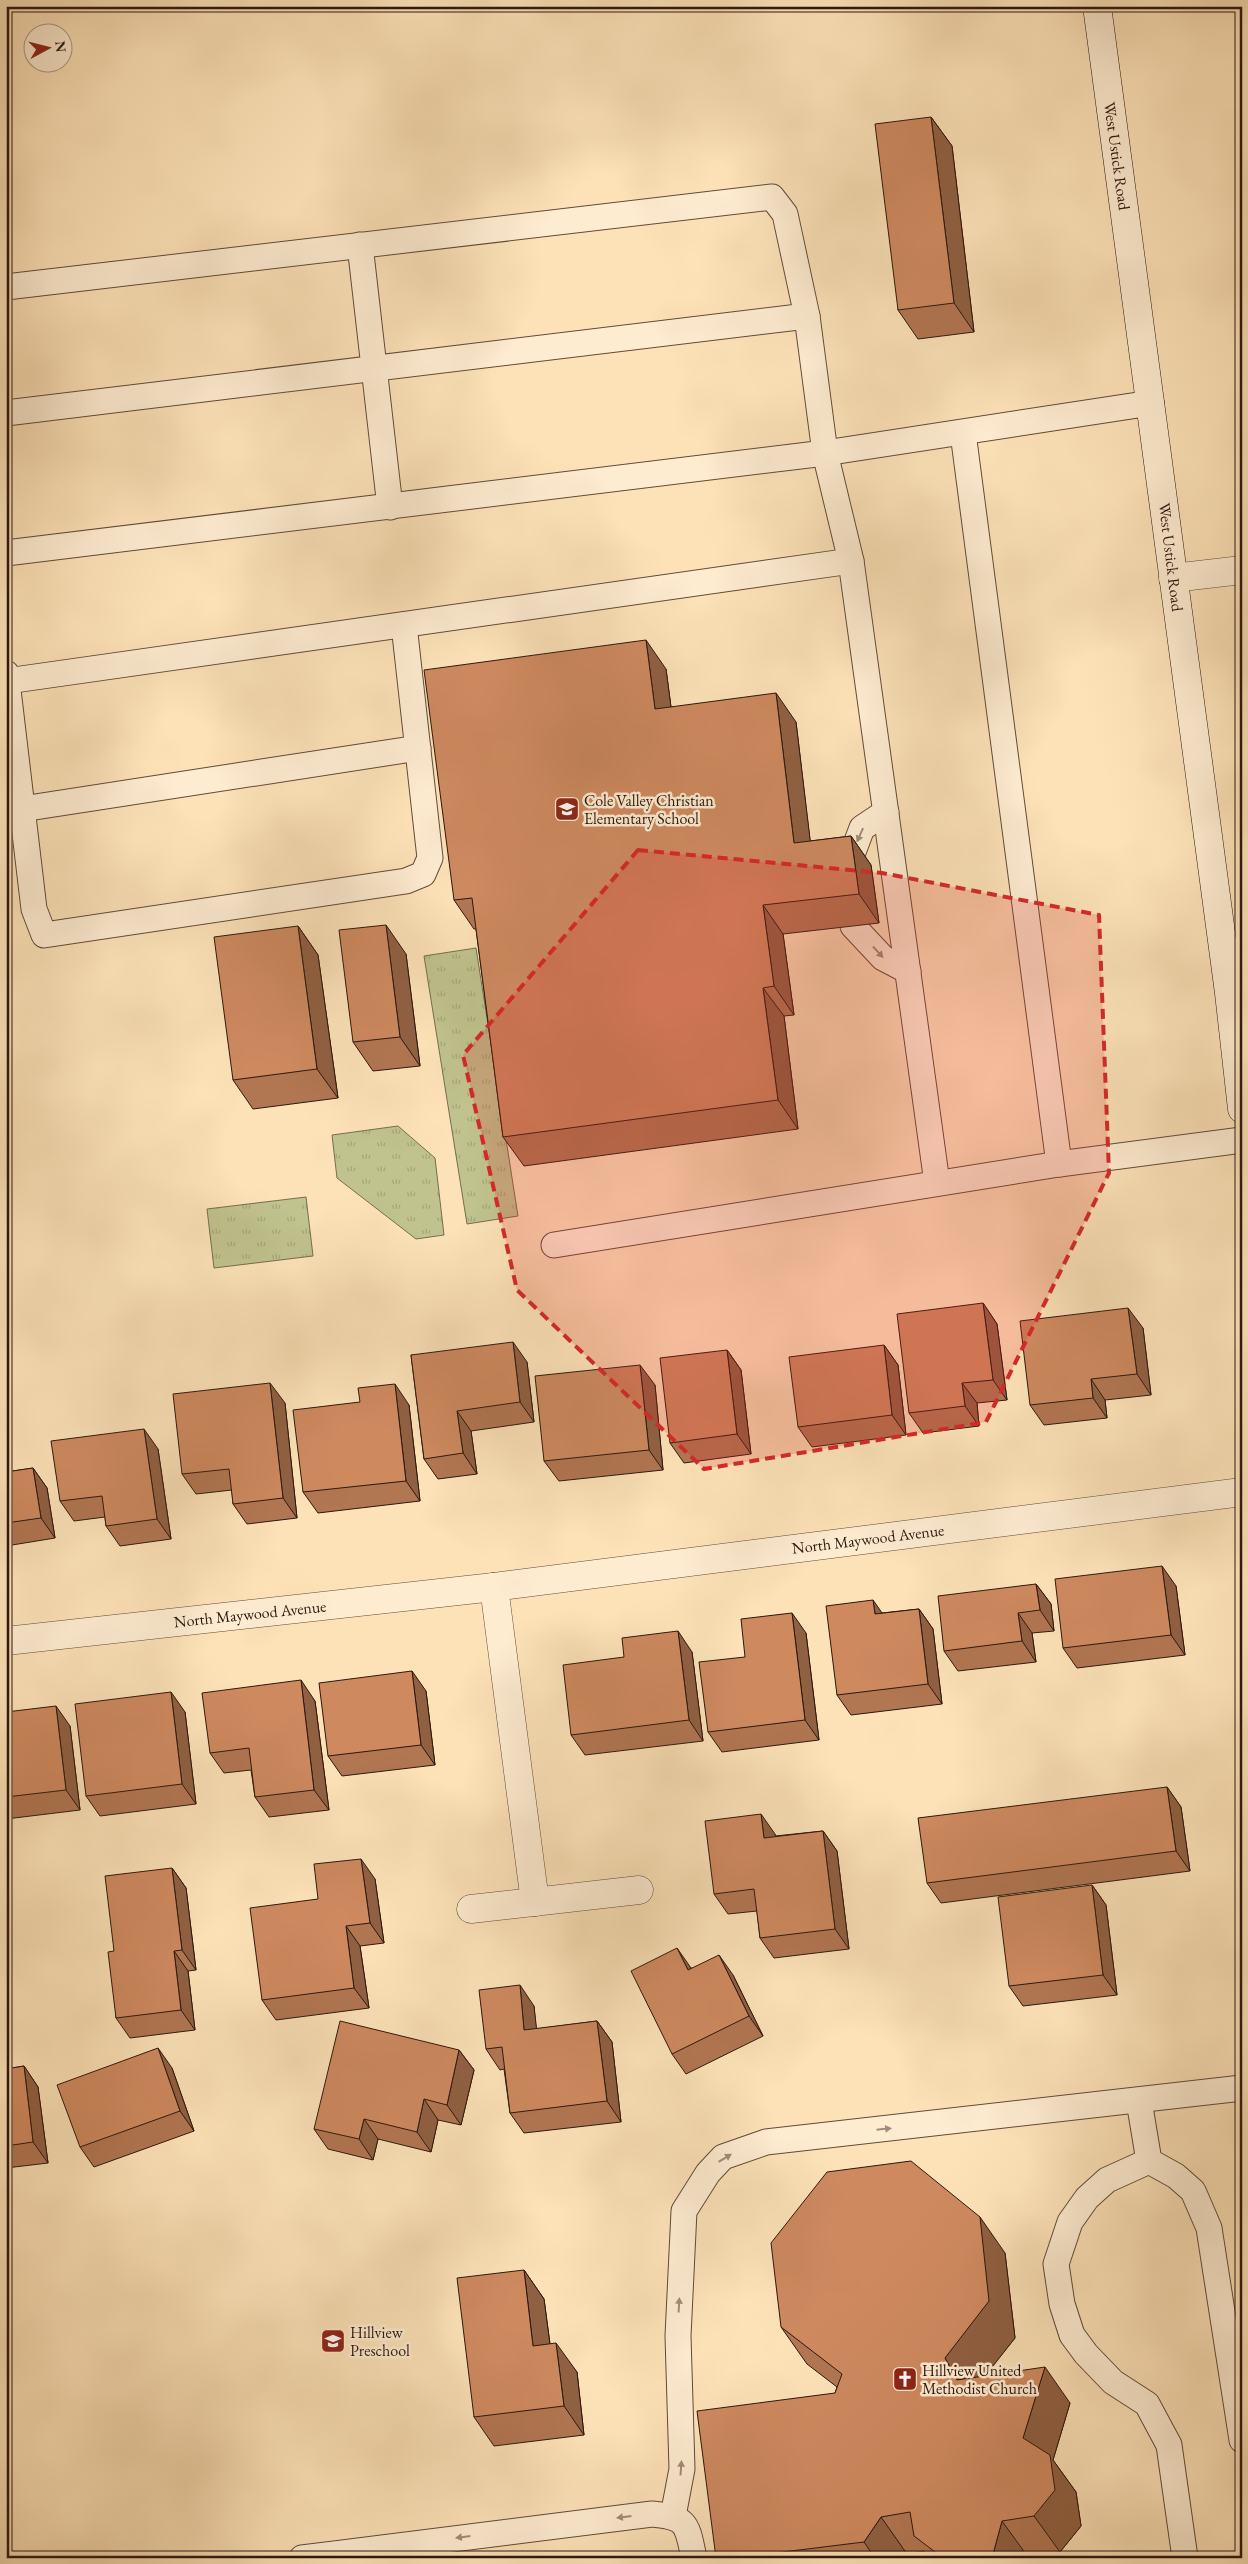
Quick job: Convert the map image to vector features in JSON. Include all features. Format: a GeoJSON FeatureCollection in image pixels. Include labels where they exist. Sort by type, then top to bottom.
{"type":"FeatureCollection","features":[{"type":"Feature","properties":{"kind":"street","name":"West Ustick Road"},"geometry":{"type":"LineString","coordinates":[[1097,6],[1173,578],[1235,992],[1242,1109]]}},
{"type":"Feature","properties":{"kind":"street"},"geometry":{"type":"LineString","coordinates":[[1173,578],[1242,570]]}},
{"type":"Feature","properties":{"kind":"street","name":"North Maywood Avenue"},"geometry":{"type":"LineString","coordinates":[[6,1641],[494,1587],[1242,1492]]}},
{"type":"Feature","properties":{"kind":"street"},"geometry":{"type":"LineString","coordinates":[[494,1587],[535,1902]]}},
{"type":"Feature","properties":{"kind":"street"},"geometry":{"type":"LineString","coordinates":[[471,1909],[640,1890]]}},
{"type":"Feature","properties":{"kind":"lane"},"geometry":{"type":"LineString","coordinates":[[6,286],[772,197],[785,214],[807,316],[825,453],[851,561],[938,1182]]}},
{"type":"Feature","properties":{"kind":"lane"},"geometry":{"type":"LineString","coordinates":[[360,245],[390,507]]}},
{"type":"Feature","properties":{"kind":"lane"},"geometry":{"type":"LineString","coordinates":[[6,412],[807,316]]}},
{"type":"Feature","properties":{"kind":"lane"},"geometry":{"type":"LineString","coordinates":[[6,553],[825,453],[1151,403]]}},
{"type":"Feature","properties":{"kind":"lane"},"geometry":{"type":"LineString","coordinates":[[963,433],[1059,1164]]}},
{"type":"Feature","properties":{"kind":"lane"},"geometry":{"type":"LineString","coordinates":[[404,625],[430,858],[423,874],[406,881],[44,935],[34,909],[7,677],[404,625],[851,561]]}},
{"type":"Feature","properties":{"kind":"lane"},"geometry":{"type":"LineString","coordinates":[[22,809],[418,748]]}},
{"type":"Feature","properties":{"kind":"lane"},"geometry":{"type":"LineString","coordinates":[[847,868],[862,828],[886,812]]}},
{"type":"Feature","properties":{"kind":"lane"},"geometry":{"type":"LineString","coordinates":[[854,926],[883,958],[908,971]]}},
{"type":"Feature","properties":{"kind":"lane"},"geometry":{"type":"LineString","coordinates":[[554,1245],[938,1182],[1242,1140]]}},
{"type":"Feature","properties":{"kind":"lane"},"geometry":{"type":"LineString","coordinates":[[673,2516],[682,2469],[678,2336],[684,2211],[708,2173],[723,2157],[766,2142],[1242,2088]]}},
{"type":"Feature","properties":{"kind":"lane"},"geometry":{"type":"LineString","coordinates":[[1139,2101],[1149,2161]]}},
{"type":"Feature","properties":{"kind":"lane"},"geometry":{"type":"LineString","coordinates":[[1149,2161],[1176,2176],[1193,2191],[1209,2228],[1242,2440]]}},
{"type":"Feature","properties":{"kind":"lane"},"geometry":{"type":"LineString","coordinates":[[1149,2161],[1107,2180],[1087,2198],[1070,2222],[1056,2264],[1062,2304],[1072,2336],[1086,2354],[1113,2382],[1147,2404],[1169,2445],[1185,2558]]}},
{"type":"Feature","properties":{"kind":"lane"},"geometry":{"type":"LineString","coordinates":[[302,2558],[652,2514],[673,2516],[688,2528],[694,2558]]}},
{"type":"Feature","properties":{"kind":"highlighted area"},"geometry":{"type":"Polygon","coordinates":[[[638,850],[882,873],[1099,915],[1109,1173],[986,1422],[704,1469],[517,1290],[463,1055],[638,850]]]}},
{"type":"Feature","properties":{"kind":"green space"},"geometry":{"type":"Polygon","coordinates":[[[476,948],[518,1216],[467,1224],[424,956],[476,948]]]}},
{"type":"Feature","properties":{"kind":"green space"},"geometry":{"type":"Polygon","coordinates":[[[398,1126],[435,1158],[444,1235],[416,1239],[337,1178],[332,1135],[398,1126]]]}},
{"type":"Feature","properties":{"kind":"green space"},"geometry":{"type":"Polygon","coordinates":[[[306,1197],[313,1256],[214,1268],[207,1209],[306,1197]]]}},
{"type":"Feature","properties":{"kind":"building"},"geometry":{"type":"Polygon","coordinates":[[[931,117],[954,303],[898,310],[875,124],[931,117]]]}},
{"type":"Feature","properties":{"kind":"building"},"geometry":{"type":"Polygon","coordinates":[[[646,640],[655,709],[776,693],[794,843],[851,836],[859,894],[763,905],[774,986],[763,988],[778,1100],[503,1137],[472,898],[454,900],[424,670],[646,640]]]}},
{"type":"Feature","properties":{"kind":"building"},"geometry":{"type":"Polygon","coordinates":[[[386,925],[400,1037],[353,1042],[339,930],[386,925]]]}},
{"type":"Feature","properties":{"kind":"building"},"geometry":{"type":"Polygon","coordinates":[[[298,926],[317,1069],[233,1080],[214,937],[298,926]]]}},
{"type":"Feature","properties":{"kind":"building"},"geometry":{"type":"Polygon","coordinates":[[[983,1303],[993,1380],[962,1383],[965,1406],[909,1413],[897,1314],[983,1303]]]}},
{"type":"Feature","properties":{"kind":"building"},"geometry":{"type":"Polygon","coordinates":[[[1128,1308],[1137,1374],[1091,1379],[1093,1398],[1030,1405],[1020,1321],[1128,1308]]]}},
{"type":"Feature","properties":{"kind":"building"},"geometry":{"type":"Polygon","coordinates":[[[513,1342],[520,1402],[457,1411],[463,1453],[424,1459],[411,1355],[513,1342]]]}},
{"type":"Feature","properties":{"kind":"building"},"geometry":{"type":"Polygon","coordinates":[[[884,1345],[892,1415],[798,1427],[789,1357],[884,1345]]]}},
{"type":"Feature","properties":{"kind":"building"},"geometry":{"type":"Polygon","coordinates":[[[727,1350],[737,1434],[670,1443],[660,1358],[727,1350]]]}},
{"type":"Feature","properties":{"kind":"building"},"geometry":{"type":"Polygon","coordinates":[[[640,1365],[649,1450],[544,1461],[535,1376],[640,1365]]]}},
{"type":"Feature","properties":{"kind":"building"},"geometry":{"type":"Polygon","coordinates":[[[270,1383],[283,1498],[233,1504],[229,1469],[182,1474],[173,1394],[270,1383]]]}},
{"type":"Feature","properties":{"kind":"building"},"geometry":{"type":"Polygon","coordinates":[[[395,1384],[406,1481],[303,1492],[293,1410],[360,1402],[358,1388],[395,1384]]]}},
{"type":"Feature","properties":{"kind":"building"},"geometry":{"type":"Polygon","coordinates":[[[144,1429],[157,1519],[106,1526],[102,1496],[60,1501],[51,1441],[144,1429]]]}},
{"type":"Feature","properties":{"kind":"building"},"geometry":{"type":"Polygon","coordinates":[[[33,1468],[41,1518],[6,1523],[6,1472],[33,1468]]]}},
{"type":"Feature","properties":{"kind":"building"},"geometry":{"type":"Polygon","coordinates":[[[1162,1566],[1171,1635],[1063,1648],[1055,1579],[1162,1566]]]}},
{"type":"Feature","properties":{"kind":"building"},"geometry":{"type":"Polygon","coordinates":[[[1036,1584],[1040,1610],[1018,1613],[1022,1641],[944,1651],[938,1596],[1036,1584]]]}},
{"type":"Feature","properties":{"kind":"building"},"geometry":{"type":"Polygon","coordinates":[[[873,1600],[875,1614],[919,1609],[928,1684],[837,1695],[826,1606],[873,1600]]]}},
{"type":"Feature","properties":{"kind":"building"},"geometry":{"type":"Polygon","coordinates":[[[792,1613],[805,1720],[708,1732],[699,1662],[745,1657],[741,1619],[792,1613]]]}},
{"type":"Feature","properties":{"kind":"building"},"geometry":{"type":"Polygon","coordinates":[[[678,1631],[689,1720],[571,1735],[563,1665],[624,1657],[622,1638],[678,1631]]]}},
{"type":"Feature","properties":{"kind":"building"},"geometry":{"type":"Polygon","coordinates":[[[412,1671],[421,1745],[328,1756],[319,1683],[412,1671]]]}},
{"type":"Feature","properties":{"kind":"building"},"geometry":{"type":"Polygon","coordinates":[[[301,1680],[314,1790],[255,1797],[249,1748],[210,1753],[202,1693],[301,1680]]]}},
{"type":"Feature","properties":{"kind":"building"},"geometry":{"type":"Polygon","coordinates":[[[171,1692],[182,1784],[86,1796],[75,1704],[171,1692]]]}},
{"type":"Feature","properties":{"kind":"building"},"geometry":{"type":"Polygon","coordinates":[[[56,1706],[66,1790],[6,1797],[6,1712],[56,1706]]]}},
{"type":"Feature","properties":{"kind":"building"},"geometry":{"type":"Polygon","coordinates":[[[1167,1787],[1176,1851],[927,1883],[918,1818],[1167,1787]]]}},
{"type":"Feature","properties":{"kind":"building"},"geometry":{"type":"Polygon","coordinates":[[[761,1814],[764,1838],[823,1831],[835,1929],[760,1938],[754,1889],[714,1894],[705,1821],[761,1814]]]}},
{"type":"Feature","properties":{"kind":"building"},"geometry":{"type":"Polygon","coordinates":[[[361,1859],[370,1923],[346,1926],[354,1988],[262,2000],[250,1908],[318,1899],[314,1864],[361,1859]]]}},
{"type":"Feature","properties":{"kind":"building"},"geometry":{"type":"Polygon","coordinates":[[[172,1868],[182,1950],[174,1951],[181,2010],[116,2018],[108,1952],[114,1951],[105,1876],[172,1868]]]}},
{"type":"Feature","properties":{"kind":"building"},"geometry":{"type":"Polygon","coordinates":[[[1092,1885],[1103,1975],[1009,1986],[998,1897],[1092,1885]]]}},
{"type":"Feature","properties":{"kind":"building"},"geometry":{"type":"Polygon","coordinates":[[[677,1948],[688,1970],[719,1955],[749,2016],[672,2054],[631,1971],[677,1948]]]}},
{"type":"Feature","properties":{"kind":"building"},"geometry":{"type":"Polygon","coordinates":[[[520,1985],[524,2030],[597,2021],[607,2101],[510,2113],[502,2047],[486,2049],[479,1990],[520,1985]]]}},
{"type":"Feature","properties":{"kind":"building"},"geometry":{"type":"Polygon","coordinates":[[[340,2021],[459,2050],[447,2105],[424,2099],[417,2132],[364,2119],[359,2139],[314,2129],[340,2021]]]}},
{"type":"Feature","properties":{"kind":"building"},"geometry":{"type":"Polygon","coordinates":[[[158,2048],[180,2111],[80,2147],[57,2085],[158,2048]]]}},
{"type":"Feature","properties":{"kind":"building"},"geometry":{"type":"Polygon","coordinates":[[[24,2066],[33,2142],[6,2146],[6,2069],[24,2066]]]}},
{"type":"Feature","properties":{"kind":"building","name":"Hillview United Methodist Church"},"geometry":{"type":"Polygon","coordinates":[[[911,2161],[980,2217],[989,2301],[945,2358],[957,2380],[1045,2367],[1023,2438],[1050,2455],[1055,2490],[1034,2516],[1002,2521],[992,2558],[943,2558],[914,2536],[910,2512],[881,2517],[864,2542],[734,2558],[716,2558],[697,2411],[835,2393],[842,2374],[781,2327],[771,2243],[827,2172],[911,2161]]]}},
{"type":"Feature","properties":{"kind":"building"},"geometry":{"type":"Polygon","coordinates":[[[524,2270],[533,2346],[556,2343],[564,2406],[474,2417],[457,2278],[524,2270]]]}},
{"type":"Feature","properties":{"kind":"place","name":"Cole Valley Christian Elementary School"},"geometry":{"type":"Point","coordinates":[567,809]}},
{"type":"Feature","properties":{"kind":"place","name":"Hillview Preschool"},"geometry":{"type":"Point","coordinates":[333,2341]}},
{"type":"Feature","properties":{"kind":"place","name":"Hillview United Methodist Church"},"geometry":{"type":"Point","coordinates":[905,2379]}}]}
